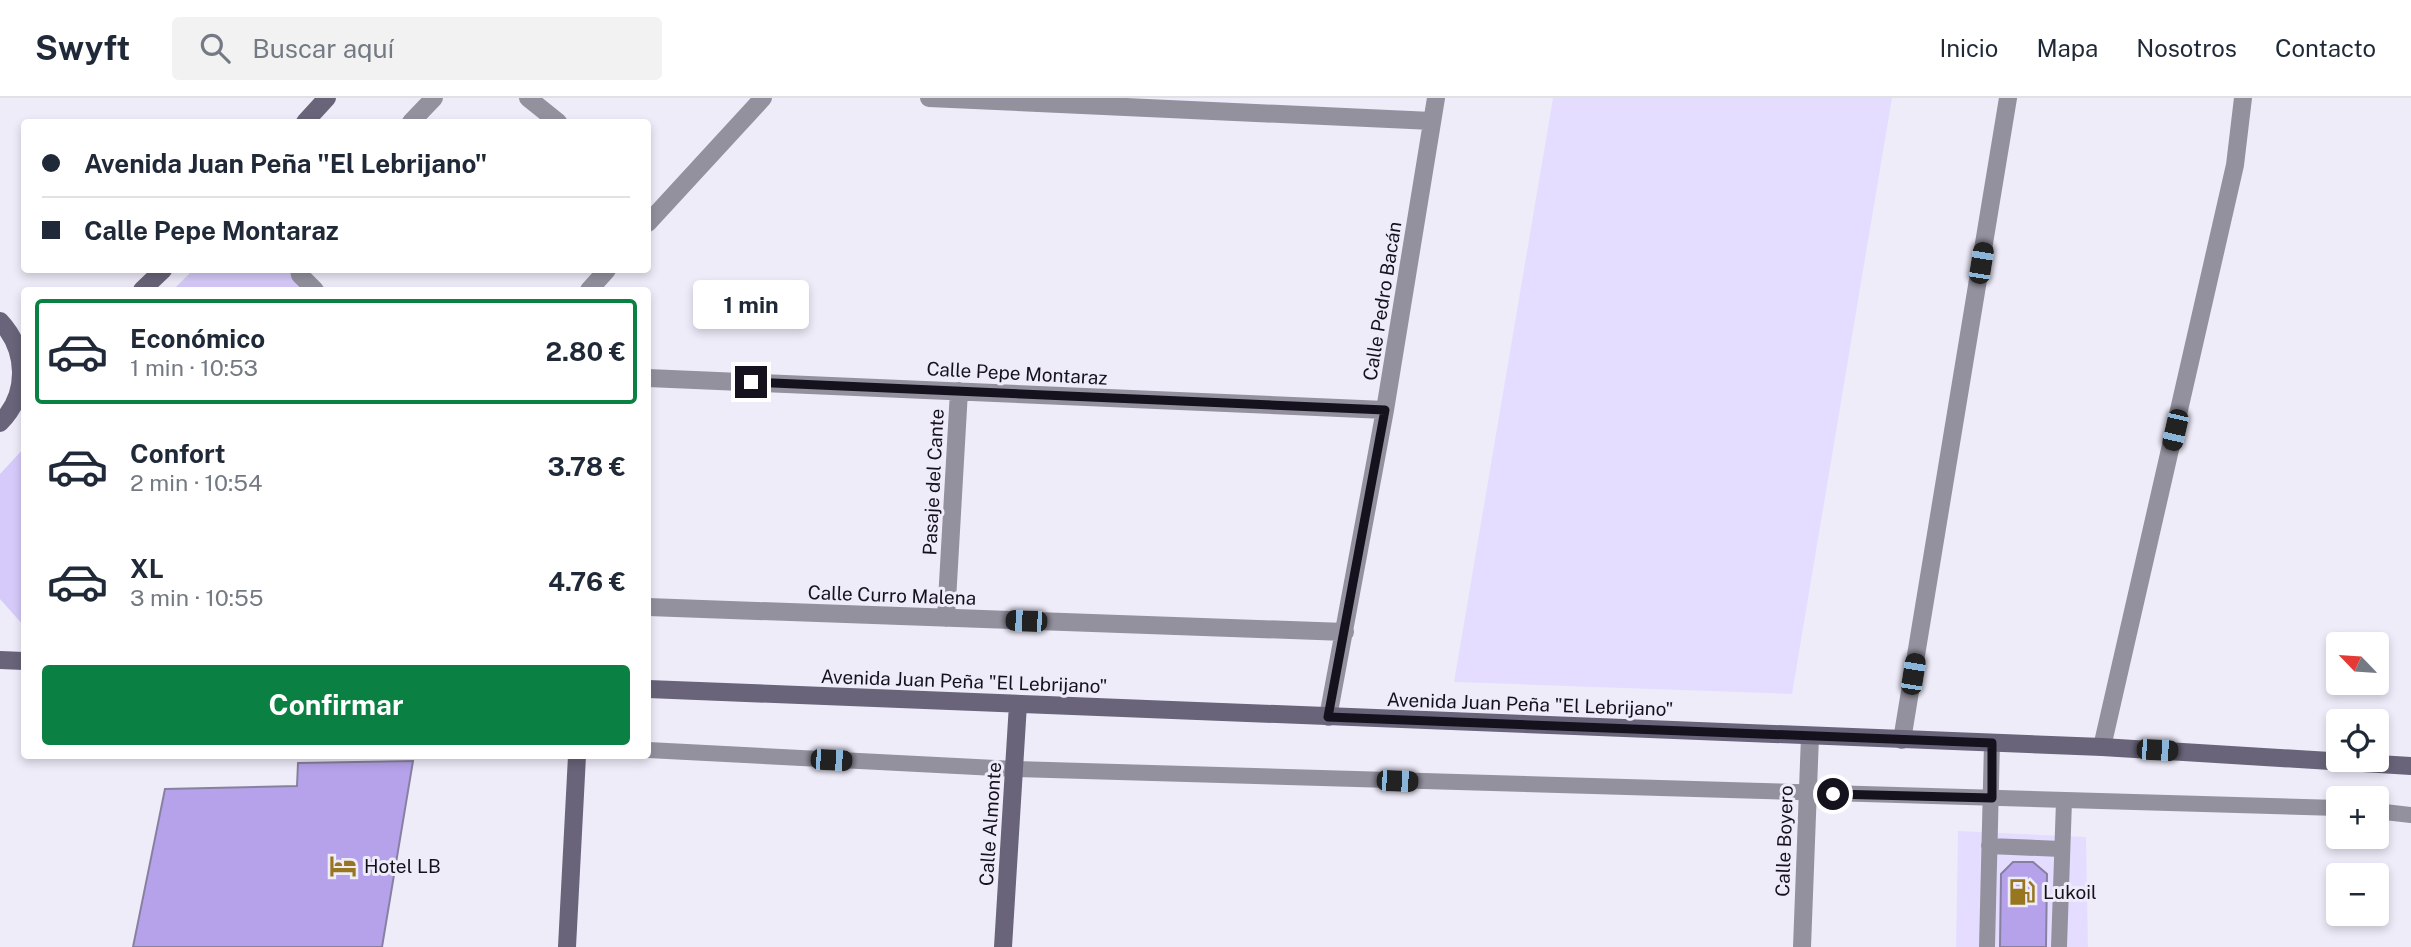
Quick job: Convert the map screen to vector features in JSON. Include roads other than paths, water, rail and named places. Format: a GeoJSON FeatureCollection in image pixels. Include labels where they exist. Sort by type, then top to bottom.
{"type":"FeatureCollection","features":[{"type":"Feature","properties":{"kind":"street"},"geometry":{"type":"LineString","coordinates":[[308,119],[327,98]]}},
{"type":"Feature","properties":{"kind":"street"},"geometry":{"type":"LineString","coordinates":[[414,119],[434,98]]}},
{"type":"Feature","properties":{"kind":"street"},"geometry":{"type":"LineString","coordinates":[[528,98],[554,119]]}},
{"type":"Feature","properties":{"kind":"street"},"geometry":{"type":"LineString","coordinates":[[654,201],[763,98]]}},
{"type":"Feature","properties":{"kind":"street"},"geometry":{"type":"LineString","coordinates":[[929,98],[1432,121]]}},
{"type":"Feature","properties":{"kind":"street","name":"Calle Pedro Bacán"},"geometry":{"type":"LineString","coordinates":[[1328,717],[1385,410],[1436,98]]}},
{"type":"Feature","properties":{"kind":"street"},"geometry":{"type":"LineString","coordinates":[[1902,740],[2008,98]]}},
{"type":"Feature","properties":{"kind":"street"},"geometry":{"type":"LineString","coordinates":[[2102,747],[2235,165],[2243,98]]}},
{"type":"Feature","properties":{"kind":"street"},"geometry":{"type":"LineString","coordinates":[[145,287],[160,273]]}},
{"type":"Feature","properties":{"kind":"street"},"geometry":{"type":"LineString","coordinates":[[300,273],[312,287]]}},
{"type":"Feature","properties":{"kind":"street"},"geometry":{"type":"LineString","coordinates":[[592,287],[604,273]]}},
{"type":"Feature","properties":{"kind":"street"},"geometry":{"type":"LineString","coordinates":[[11,328],[21,361]]}},
{"type":"Feature","properties":{"kind":"street","name":"Calle Pepe Montaraz"},"geometry":{"type":"LineString","coordinates":[[651,378],[1385,410]]}},
{"type":"Feature","properties":{"kind":"street"},"geometry":{"type":"LineString","coordinates":[[3,419],[16,401],[21,384]]}},
{"type":"Feature","properties":{"kind":"street","name":"Pasaje del Cante"},"geometry":{"type":"LineString","coordinates":[[946,618],[959,391]]}},
{"type":"Feature","properties":{"kind":"street"},"geometry":{"type":"LineString","coordinates":[[3,419],[21,404]]}},
{"type":"Feature","properties":{"kind":"street","name":"Calle Curro Malena"},"geometry":{"type":"LineString","coordinates":[[651,607],[1345,632]]}},
{"type":"Feature","properties":{"kind":"street"},"geometry":{"type":"LineString","coordinates":[[0,660],[21,661]]}},
{"type":"Feature","properties":{"kind":"street","name":"Avenida Juan Peña \"El Lebrijano\""},"geometry":{"type":"LineString","coordinates":[[651,689],[2102,747],[2411,766]]}},
{"type":"Feature","properties":{"kind":"street","name":"Calle Almonte"},"geometry":{"type":"LineString","coordinates":[[1003,947],[1018,704]]}},
{"type":"Feature","properties":{"kind":"street","name":"Calle Boyero"},"geometry":{"type":"LineString","coordinates":[[1802,947],[1810,736]]}},
{"type":"Feature","properties":{"kind":"street"},"geometry":{"type":"LineString","coordinates":[[567,947],[577,759]]}},
{"type":"Feature","properties":{"kind":"lane"},"geometry":{"type":"LineString","coordinates":[[1987,947],[1992,743]]}},
{"type":"Feature","properties":{"kind":"lane"},"geometry":{"type":"LineString","coordinates":[[651,750],[1015,769],[2326,808]]}},
{"type":"Feature","properties":{"kind":"lane"},"geometry":{"type":"LineString","coordinates":[[2059,947],[2064,801]]}},
{"type":"Feature","properties":{"kind":"lane"},"geometry":{"type":"LineString","coordinates":[[2389,812],[2411,815]]}},
{"type":"Feature","properties":{"kind":"lane"},"geometry":{"type":"LineString","coordinates":[[1989,846],[2061,849]]}},
{"type":"Feature","properties":{"kind":"place","name":"Hotel LB"},"geometry":{"type":"Point","coordinates":[343,866]}},
{"type":"Feature","properties":{"kind":"place","name":"Lukoil"},"geometry":{"type":"Point","coordinates":[2022,892]}}]}
